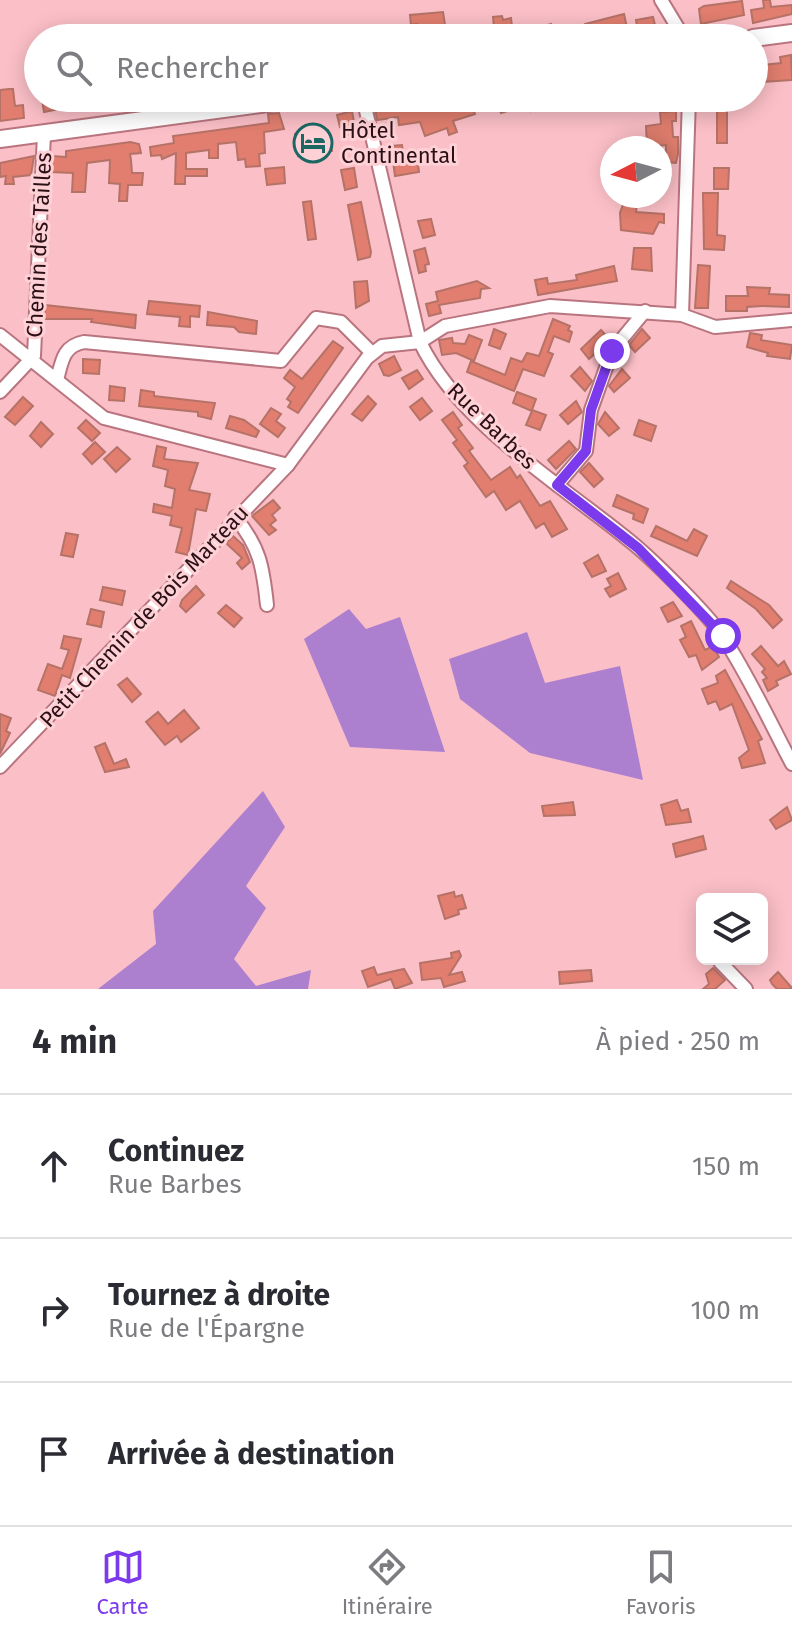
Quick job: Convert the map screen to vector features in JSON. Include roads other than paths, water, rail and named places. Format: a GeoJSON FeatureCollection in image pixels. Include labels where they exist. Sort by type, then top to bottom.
{"type":"FeatureCollection","features":[{"type":"Feature","properties":{"kind":"main road"},"geometry":{"type":"LineString","coordinates":[[768,36],[792,33]]}},
{"type":"Feature","properties":{"kind":"main road"},"geometry":{"type":"LineString","coordinates":[[0,139],[204,112]]}},
{"type":"Feature","properties":{"kind":"street"},"geometry":{"type":"LineString","coordinates":[[661,0],[676,24]]}},
{"type":"Feature","properties":{"kind":"street","name":"Rue Barbes"},"geometry":{"type":"LineString","coordinates":[[366,112],[420,342],[432,366],[481,420],[638,548],[723,636],[791,759]]}},
{"type":"Feature","properties":{"kind":"street"},"geometry":{"type":"LineString","coordinates":[[682,315],[689,112]]}},
{"type":"Feature","properties":{"kind":"street","name":"Chemin des Tailles"},"geometry":{"type":"LineString","coordinates":[[44,134],[34,356],[30,360],[104,418],[288,465]]}},
{"type":"Feature","properties":{"kind":"street"},"geometry":{"type":"LineString","coordinates":[[288,465],[372,353],[382,346],[420,342],[445,326],[550,306],[682,315],[715,327],[792,320]]}},
{"type":"Feature","properties":{"kind":"street"},"geometry":{"type":"LineString","coordinates":[[557,485],[586,451],[591,410],[612,351],[645,311]]}},
{"type":"Feature","properties":{"kind":"street"},"geometry":{"type":"LineString","coordinates":[[57,380],[63,354],[71,344],[84,342],[281,361],[316,318],[341,322],[372,353]]}},
{"type":"Feature","properties":{"kind":"street"},"geometry":{"type":"LineString","coordinates":[[0,335],[30,360],[0,392]]}},
{"type":"Feature","properties":{"kind":"street","name":"Petit Chemin de Bois Marteau"},"geometry":{"type":"LineString","coordinates":[[0,767],[235,517],[288,465]]}},
{"type":"Feature","properties":{"kind":"street"},"geometry":{"type":"LineString","coordinates":[[235,517],[254,540],[264,573],[267,605]]}},
{"type":"Feature","properties":{"kind":"street"},"geometry":{"type":"LineString","coordinates":[[723,965],[746,989]]}},
{"type":"Feature","properties":{"kind":"place","name":"Hôtel Continental"},"geometry":{"type":"Point","coordinates":[313,143]}}]}
